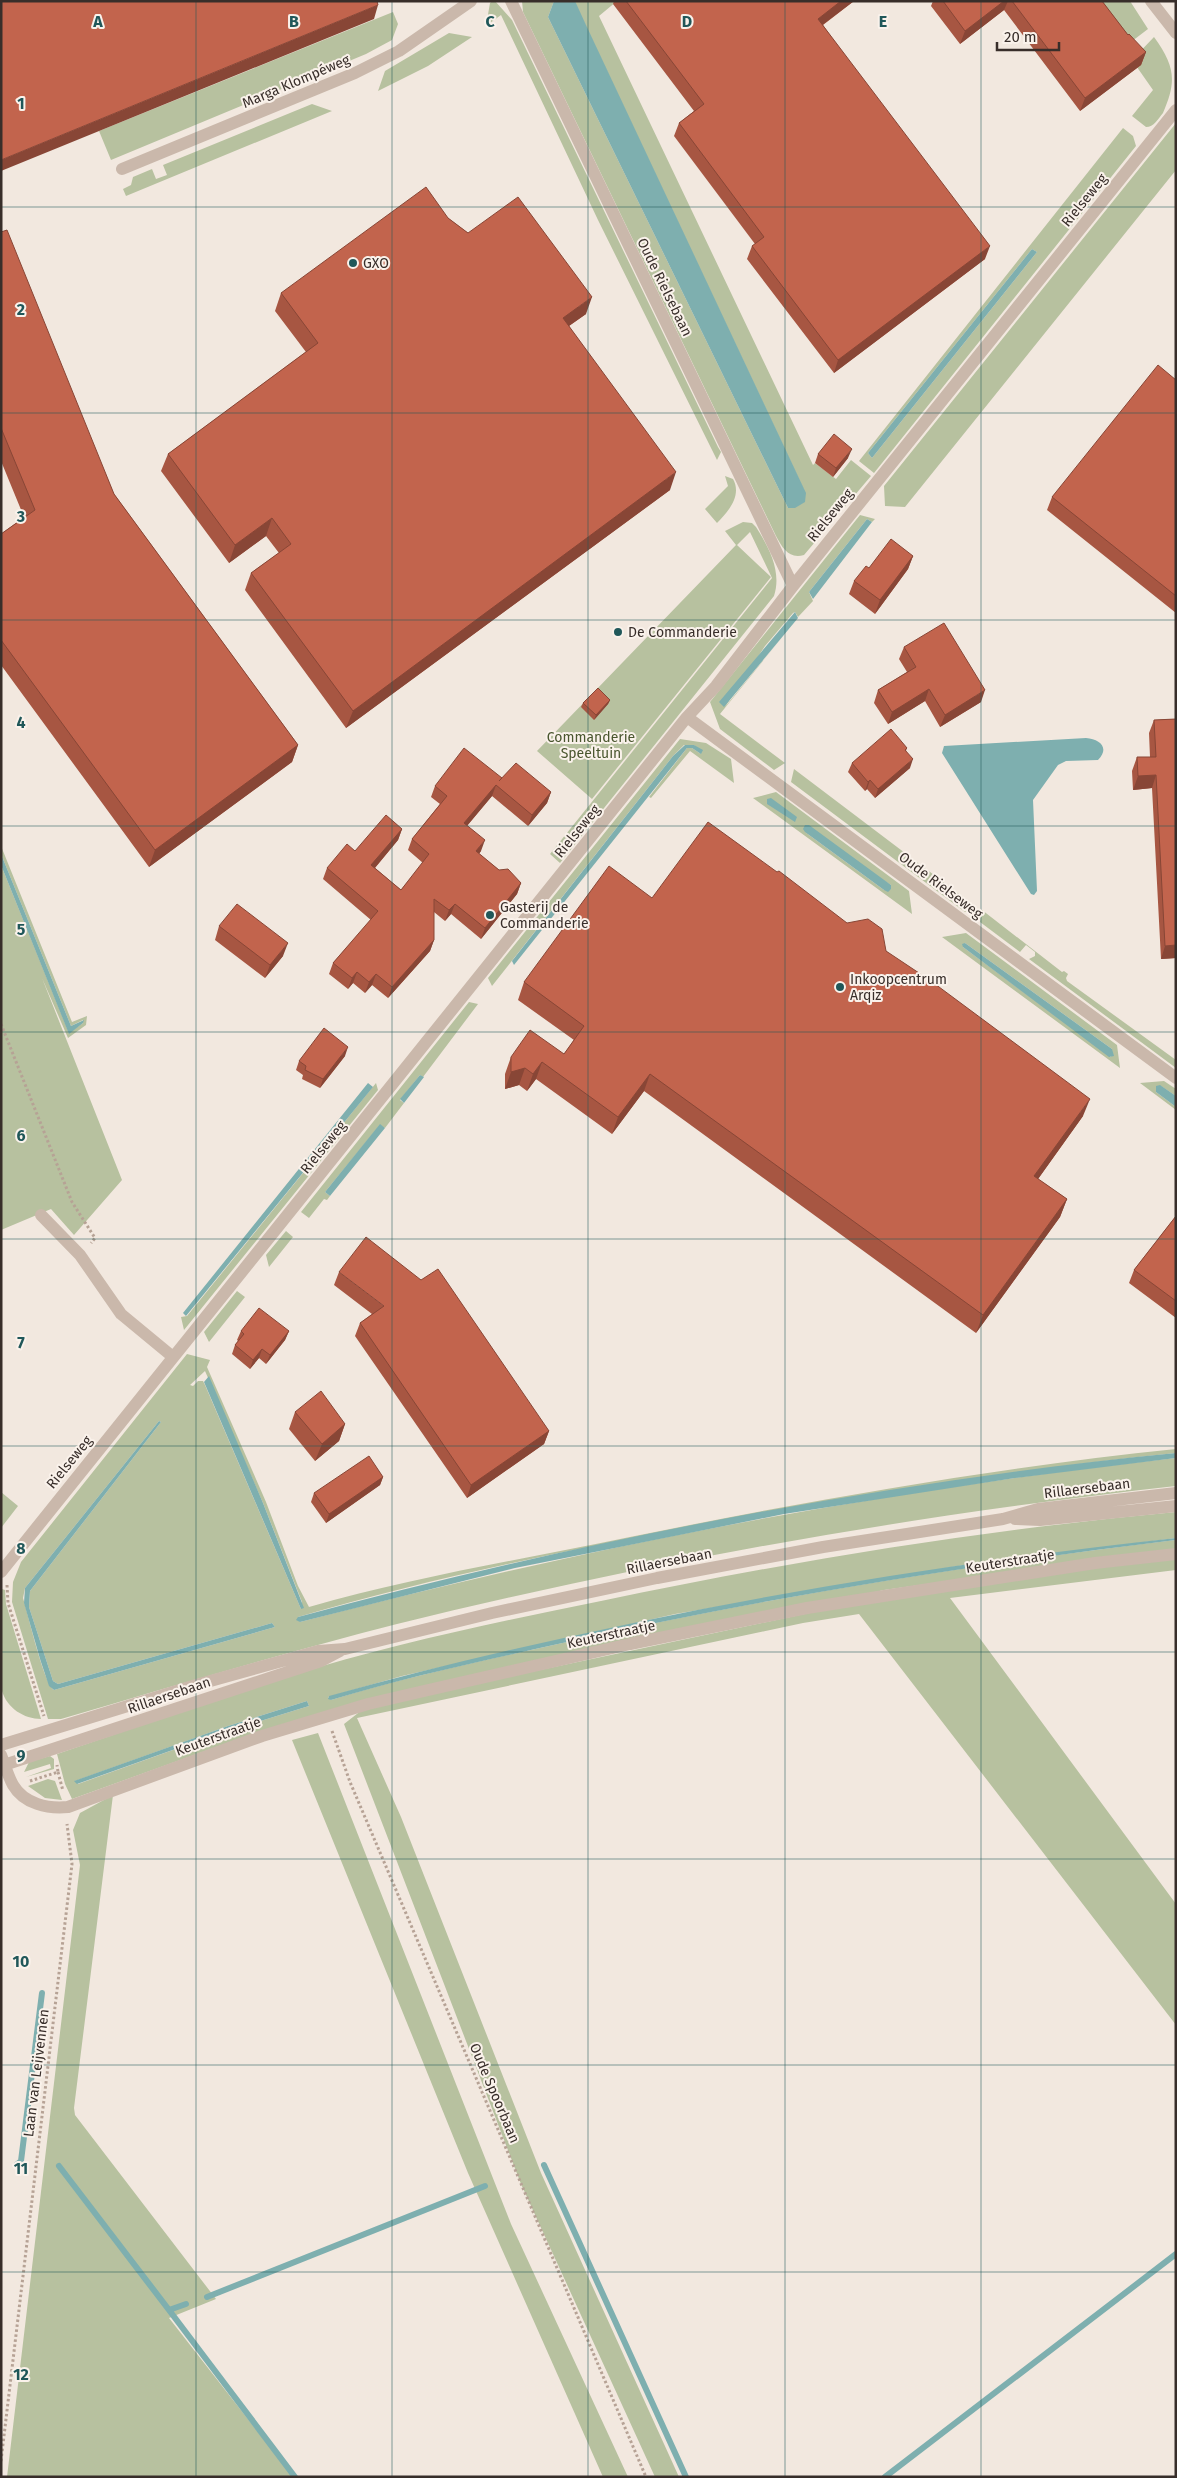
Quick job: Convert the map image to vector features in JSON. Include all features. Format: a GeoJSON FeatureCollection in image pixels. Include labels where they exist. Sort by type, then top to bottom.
{"type":"FeatureCollection","features":[{"type":"Feature","properties":{"kind":"street","name":"Marga Klompéweg"},"geometry":{"type":"LineString","coordinates":[[122,169],[364,68],[399,51],[471,1]]}},
{"type":"Feature","properties":{"kind":"street","name":"Oude Rielsebaan"},"geometry":{"type":"LineString","coordinates":[[511,1],[793,586]]}},
{"type":"Feature","properties":{"kind":"street"},"geometry":{"type":"LineString","coordinates":[[1151,1],[1176,33]]}},
{"type":"Feature","properties":{"kind":"street","name":"Rielseweg"},"geometry":{"type":"LineString","coordinates":[[4,1568],[688,717],[716,686],[793,586],[1176,110]]}},
{"type":"Feature","properties":{"kind":"street","name":"Oude Rielseweg"},"geometry":{"type":"LineString","coordinates":[[688,717],[1176,1078]]}},
{"type":"Feature","properties":{"kind":"street"},"geometry":{"type":"LineString","coordinates":[[41,1215],[80,1255],[121,1314],[173,1358]]}},
{"type":"Feature","properties":{"kind":"street","name":"Rillaersebaan"},"geometry":{"type":"LineString","coordinates":[[1,1745],[308,1654],[345,1649],[492,1613],[657,1578],[823,1547],[1003,1519],[1038,1509],[1176,1493]]}},
{"type":"Feature","properties":{"kind":"street","name":"Rillaersebaan"},"geometry":{"type":"LineString","coordinates":[[1003,1519],[1040,1520],[1176,1506]]}},
{"type":"Feature","properties":{"kind":"street","name":"Keuterstraatje"},"geometry":{"type":"LineString","coordinates":[[68,1807],[262,1736],[326,1716],[424,1691],[630,1644],[807,1608],[1095,1563],[1176,1554]]}},
{"type":"Feature","properties":{"kind":"street","name":"Rillaersebaan"},"geometry":{"type":"LineString","coordinates":[[2,1762],[54,1749],[321,1661],[345,1649]]}},
{"type":"Feature","properties":{"kind":"street"},"geometry":{"type":"LineString","coordinates":[[2,1762],[13,1786],[35,1804],[47,1808],[68,1807]]}},
{"type":"Feature","properties":{"kind":"path"},"geometry":{"type":"LineString","coordinates":[[1,1024],[72,1202],[96,1238],[80,1255]]}},
{"type":"Feature","properties":{"kind":"path"},"geometry":{"type":"LineString","coordinates":[[4,1568],[8,1602],[48,1730]]}},
{"type":"Feature","properties":{"kind":"path","name":"Oude Spoorbaan"},"geometry":{"type":"LineString","coordinates":[[326,1716],[350,1782],[646,2477]]}},
{"type":"Feature","properties":{"kind":"path"},"geometry":{"type":"LineString","coordinates":[[13,1786],[58,1772],[54,1749]]}},
{"type":"Feature","properties":{"kind":"path","name":"Laan van Leijvennen"},"geometry":{"type":"LineString","coordinates":[[1,2461],[72,1864],[67,1823],[68,1807]]}},
{"type":"Feature","properties":{"kind":"green space"},"geometry":{"type":"Polygon","coordinates":[[[492,1],[495,1],[512,20],[721,452],[717,460],[598,220],[501,15],[486,26],[492,1]]]}},
{"type":"Feature","properties":{"kind":"green space"},"geometry":{"type":"Polygon","coordinates":[[[522,1],[554,1],[548,17],[788,508],[802,503],[804,490],[574,1],[617,1],[599,16],[813,465],[815,463],[836,479],[851,460],[871,476],[804,555],[794,556],[787,552],[776,536],[523,12],[522,1]]]}},
{"type":"Feature","properties":{"kind":"green space"},"geometry":{"type":"Polygon","coordinates":[[[1087,1],[1130,1],[1148,29],[1123,48],[1087,1]]]}},
{"type":"Feature","properties":{"kind":"green space"},"geometry":{"type":"Polygon","coordinates":[[[393,12],[398,24],[392,40],[366,54],[111,160],[99,131],[393,12]]]}},
{"type":"Feature","properties":{"kind":"green space"},"geometry":{"type":"Polygon","coordinates":[[[449,33],[472,37],[428,66],[378,91],[385,71],[449,33]]]}},
{"type":"Feature","properties":{"kind":"green space"},"geometry":{"type":"Polygon","coordinates":[[[1154,37],[1170,65],[1172,83],[1163,113],[1154,124],[1146,127],[1132,116],[1153,90],[1132,60],[1154,37]]]}},
{"type":"Feature","properties":{"kind":"green space"},"geometry":{"type":"Polygon","coordinates":[[[312,104],[332,111],[126,196],[123,189],[131,185],[133,177],[152,169],[156,179],[167,175],[163,165],[312,104]]]}},
{"type":"Feature","properties":{"kind":"green space"},"geometry":{"type":"Polygon","coordinates":[[[1176,123],[1176,170],[905,507],[885,506],[884,486],[1176,123]]]}},
{"type":"Feature","properties":{"kind":"green space"},"geometry":{"type":"Polygon","coordinates":[[[1123,128],[1133,136],[1136,146],[874,473],[859,461],[1123,128]],[[1032,249],[868,453],[872,458],[1037,252],[1032,249]]]}},
{"type":"Feature","properties":{"kind":"green space"},"geometry":{"type":"Polygon","coordinates":[[[725,476],[733,479],[736,491],[735,497],[730,508],[717,523],[705,509],[728,486],[725,476]]]}},
{"type":"Feature","properties":{"kind":"green space"},"geometry":{"type":"Polygon","coordinates":[[[860,515],[875,519],[872,522],[867,519],[809,592],[813,601],[798,617],[795,612],[793,613],[765,646],[725,707],[788,630],[720,714],[785,763],[774,770],[720,729],[710,702],[860,515]]]}},
{"type":"Feature","properties":{"kind":"green space","name":"Commanderie Speeltuin"},"geometry":{"type":"Polygon","coordinates":[[[743,522],[752,523],[756,527],[770,551],[776,578],[774,596],[560,863],[550,854],[772,578],[750,532],[737,545],[771,577],[592,799],[537,751],[736,545],[725,531],[743,522]]]}},
{"type":"Feature","properties":{"kind":"green space"},"geometry":{"type":"Polygon","coordinates":[[[680,739],[706,743],[731,759],[734,783],[690,751],[651,798],[649,797],[687,748],[692,748],[701,754],[694,745],[684,745],[673,756],[492,986],[488,978],[680,739]]]}},
{"type":"Feature","properties":{"kind":"green space"},"geometry":{"type":"Polygon","coordinates":[[[794,769],[975,906],[965,912],[791,782],[794,769]]]}},
{"type":"Feature","properties":{"kind":"green space"},"geometry":{"type":"Polygon","coordinates":[[[776,792],[909,891],[912,914],[753,798],[776,792]],[[805,832],[884,890],[891,889],[891,885],[805,832]]]}},
{"type":"Feature","properties":{"kind":"green space"},"geometry":{"type":"Polygon","coordinates":[[[1,846],[72,1022],[87,1016],[86,1025],[68,1038],[42,978],[122,1180],[74,1235],[51,1209],[1,1230],[1,865],[69,1033],[83,1023],[83,1020],[71,1026],[1,854],[1,846]]]}},
{"type":"Feature","properties":{"kind":"green space"},"geometry":{"type":"Polygon","coordinates":[[[982,910],[1062,972],[1064,971],[1068,974],[1067,981],[1176,1060],[1176,1068],[1029,959],[1035,956],[1035,952],[1026,945],[1020,952],[980,922],[982,910]]]}},
{"type":"Feature","properties":{"kind":"green space"},"geometry":{"type":"Polygon","coordinates":[[[966,933],[1117,1045],[1120,1068],[942,937],[966,933]],[[965,943],[963,947],[1111,1057],[1112,1049],[965,943]]]}},
{"type":"Feature","properties":{"kind":"green space"},"geometry":{"type":"Polygon","coordinates":[[[469,1002],[478,1004],[423,1077],[420,1075],[400,1100],[404,1103],[385,1128],[380,1125],[325,1192],[330,1196],[327,1200],[324,1199],[309,1218],[301,1212],[469,1002]]]}},
{"type":"Feature","properties":{"kind":"green space"},"geometry":{"type":"Polygon","coordinates":[[[1164,1081],[1176,1089],[1176,1096],[1161,1086],[1156,1087],[1156,1092],[1176,1107],[1176,1110],[1140,1083],[1164,1081]]]}},
{"type":"Feature","properties":{"kind":"green space"},"geometry":{"type":"Polygon","coordinates":[[[376,1083],[378,1090],[184,1330],[181,1317],[187,1316],[376,1083]]]}},
{"type":"Feature","properties":{"kind":"green space"},"geometry":{"type":"Polygon","coordinates":[[[286,1231],[293,1237],[269,1267],[266,1255],[286,1231]]]}},
{"type":"Feature","properties":{"kind":"green space"},"geometry":{"type":"Polygon","coordinates":[[[237,1291],[245,1297],[209,1342],[204,1332],[237,1291]]]}},
{"type":"Feature","properties":{"kind":"green space"},"geometry":{"type":"Polygon","coordinates":[[[187,1354],[210,1360],[207,1367],[266,1502],[298,1586],[309,1607],[348,1596],[466,1570],[693,1524],[830,1499],[1037,1466],[1176,1449],[1176,1453],[1010,1473],[791,1509],[571,1551],[406,1588],[298,1617],[300,1622],[517,1569],[735,1524],[845,1504],[1065,1471],[1176,1458],[1176,1486],[980,1511],[882,1526],[784,1542],[590,1580],[493,1601],[355,1635],[61,1719],[48,1719],[12,1602],[13,1582],[21,1562],[187,1354]],[[205,1371],[190,1385],[193,1386],[198,1381],[203,1381],[205,1385],[301,1609],[302,1602],[263,1503],[205,1371]],[[159,1421],[25,1588],[23,1598],[37,1648],[50,1685],[54,1690],[275,1627],[272,1623],[58,1684],[53,1681],[29,1607],[30,1591],[161,1422],[159,1421]]]}},
{"type":"Feature","properties":{"kind":"green space"},"geometry":{"type":"Polygon","coordinates":[[[1,1492],[18,1506],[1,1528],[1,1492]]]}},
{"type":"Feature","properties":{"kind":"green space"},"geometry":{"type":"Polygon","coordinates":[[[1176,1512],[1176,1538],[958,1566],[675,1614],[402,1676],[328,1697],[331,1700],[412,1677],[494,1658],[783,1598],[1018,1560],[1176,1540],[1176,1549],[884,1590],[261,1731],[72,1799],[65,1784],[57,1754],[292,1675],[368,1653],[484,1625],[672,1586],[815,1560],[887,1548],[1103,1519],[1176,1512]],[[307,1701],[228,1726],[75,1781],[78,1784],[212,1736],[309,1706],[307,1701]]]}},
{"type":"Feature","properties":{"kind":"green space"},"geometry":{"type":"Polygon","coordinates":[[[1176,1558],[1176,1570],[950,1598],[1176,1904],[1176,2025],[859,1614],[803,1623],[357,1718],[401,1817],[541,2173],[679,2477],[655,2477],[521,2184],[344,1724],[362,1710],[427,1694],[833,1608],[1099,1567],[1176,1558]]]}},
{"type":"Feature","properties":{"kind":"green space"},"geometry":{"type":"Polygon","coordinates":[[[2,1589],[5,1590],[6,1604],[41,1719],[28,1717],[17,1711],[8,1703],[2,1691],[0,1641],[2,1589]]]}},
{"type":"Feature","properties":{"kind":"green space"},"geometry":{"type":"Polygon","coordinates":[[[318,1733],[511,2224],[628,2477],[603,2477],[468,2173],[292,1740],[318,1733]]]}},
{"type":"Feature","properties":{"kind":"green space"},"geometry":{"type":"Polygon","coordinates":[[[50,1756],[54,1759],[54,1769],[26,1777],[51,1768],[50,1764],[24,1772],[29,1762],[50,1756]]]}},
{"type":"Feature","properties":{"kind":"green space"},"geometry":{"type":"Polygon","coordinates":[[[48,1779],[55,1781],[62,1800],[45,1798],[28,1786],[48,1779]]]}},
{"type":"Feature","properties":{"kind":"green space"},"geometry":{"type":"Polygon","coordinates":[[[113,1795],[74,2108],[75,2115],[216,2299],[169,2318],[293,2477],[7,2477],[80,1865],[73,1830],[80,1813],[113,1795]]]}},
{"type":"Feature","properties":{"kind":"water"},"geometry":{"type":"Polygon","coordinates":[[[554,1],[575,1],[806,493],[805,502],[795,508],[788,508],[548,17],[554,1]]]}},
{"type":"Feature","properties":{"kind":"water"},"geometry":{"type":"Polygon","coordinates":[[[1032,249],[1037,252],[872,458],[868,453],[1032,249]]]}},
{"type":"Feature","properties":{"kind":"water"},"geometry":{"type":"Polygon","coordinates":[[[867,519],[872,522],[813,599],[809,592],[867,519]]]}},
{"type":"Feature","properties":{"kind":"water"},"geometry":{"type":"Polygon","coordinates":[[[795,612],[798,618],[724,707],[719,702],[795,612]]]}},
{"type":"Feature","properties":{"kind":"water"},"geometry":{"type":"Polygon","coordinates":[[[1086,738],[1095,740],[1102,745],[1102,756],[1098,760],[1066,761],[1058,765],[1033,800],[1037,891],[1034,895],[1031,894],[942,753],[944,746],[1086,738]]]}},
{"type":"Feature","properties":{"kind":"water"},"geometry":{"type":"Polygon","coordinates":[[[685,745],[694,745],[703,750],[701,754],[692,748],[687,748],[514,965],[512,961],[673,756],[685,745]]]}},
{"type":"Feature","properties":{"kind":"water"},"geometry":{"type":"Polygon","coordinates":[[[771,798],[797,817],[795,822],[767,804],[767,799],[771,798]]]}},
{"type":"Feature","properties":{"kind":"water"},"geometry":{"type":"Polygon","coordinates":[[[805,825],[809,825],[891,885],[891,889],[888,892],[884,890],[805,832],[803,829],[805,825]]]}},
{"type":"Feature","properties":{"kind":"water"},"geometry":{"type":"Polygon","coordinates":[[[1,854],[71,1026],[84,1020],[83,1023],[69,1034],[1,865],[1,854]]]}},
{"type":"Feature","properties":{"kind":"water"},"geometry":{"type":"Polygon","coordinates":[[[965,943],[1112,1049],[1114,1056],[1109,1057],[963,947],[962,944],[965,943]]]}},
{"type":"Feature","properties":{"kind":"water"},"geometry":{"type":"Polygon","coordinates":[[[420,1075],[424,1077],[404,1103],[400,1099],[420,1075]]]}},
{"type":"Feature","properties":{"kind":"water"},"geometry":{"type":"Polygon","coordinates":[[[368,1083],[373,1087],[186,1316],[183,1313],[368,1083]]]}},
{"type":"Feature","properties":{"kind":"water"},"geometry":{"type":"Polygon","coordinates":[[[1160,1085],[1176,1096],[1176,1107],[1156,1092],[1156,1086],[1160,1085]]]}},
{"type":"Feature","properties":{"kind":"water"},"geometry":{"type":"Polygon","coordinates":[[[380,1124],[385,1128],[330,1196],[325,1192],[380,1124]]]}},
{"type":"Feature","properties":{"kind":"water"},"geometry":{"type":"Polygon","coordinates":[[[209,1376],[263,1503],[304,1608],[301,1609],[204,1382],[209,1376]]]}},
{"type":"Feature","properties":{"kind":"water"},"geometry":{"type":"Polygon","coordinates":[[[159,1421],[161,1422],[30,1591],[29,1607],[53,1681],[58,1684],[272,1623],[275,1627],[54,1690],[49,1686],[24,1603],[25,1588],[159,1421]]]}},
{"type":"Feature","properties":{"kind":"water"},"geometry":{"type":"Polygon","coordinates":[[[1176,1453],[1176,1458],[1015,1478],[784,1514],[515,1568],[300,1622],[296,1620],[298,1617],[515,1563],[734,1517],[954,1480],[1176,1453]]]}},
{"type":"Feature","properties":{"kind":"water"},"geometry":{"type":"Polygon","coordinates":[[[1176,1538],[1176,1540],[1020,1560],[788,1597],[635,1627],[473,1663],[331,1700],[328,1699],[329,1696],[538,1644],[749,1600],[962,1565],[1176,1538]]]}},
{"type":"Feature","properties":{"kind":"water"},"geometry":{"type":"Polygon","coordinates":[[[307,1701],[309,1706],[212,1736],[77,1784],[74,1781],[228,1726],[307,1701]]]}},
{"type":"Feature","properties":{"kind":"building"},"geometry":{"type":"Polygon","coordinates":[[[1,1],[377,1],[378,5],[1,160],[1,1]]]}},
{"type":"Feature","properties":{"kind":"building"},"geometry":{"type":"Polygon","coordinates":[[[626,1],[841,1],[818,19],[990,246],[838,360],[752,246],[764,237],[679,123],[704,104],[626,1]]]}},
{"type":"Feature","properties":{"kind":"building"},"geometry":{"type":"Polygon","coordinates":[[[943,1],[1004,1],[965,31],[943,1]]]}},
{"type":"Feature","properties":{"kind":"building"},"geometry":{"type":"Polygon","coordinates":[[[1012,1],[1102,1],[1128,35],[1146,52],[1085,98],[1012,1]]]}},
{"type":"Feature","properties":{"kind":"building"},"geometry":{"type":"Polygon","coordinates":[[[426,187],[448,218],[468,233],[518,197],[592,297],[563,318],[676,472],[353,711],[251,573],[291,544],[272,518],[235,545],[168,454],[318,343],[281,293],[426,187]]]}},
{"type":"Feature","properties":{"kind":"building"},"geometry":{"type":"Polygon","coordinates":[[[7,230],[114,494],[298,745],[155,850],[1,640],[1,534],[35,510],[1,428],[1,232],[7,230]]]}},
{"type":"Feature","properties":{"kind":"building"},"geometry":{"type":"Polygon","coordinates":[[[1158,365],[1176,380],[1176,596],[1052,497],[1158,365]]]}},
{"type":"Feature","properties":{"kind":"building"},"geometry":{"type":"Polygon","coordinates":[[[834,434],[852,449],[836,468],[818,454],[834,434]]]}},
{"type":"Feature","properties":{"kind":"building"},"geometry":{"type":"Polygon","coordinates":[[[891,539],[913,556],[880,600],[854,581],[866,566],[869,568],[891,539]]]}},
{"type":"Feature","properties":{"kind":"building"},"geometry":{"type":"Polygon","coordinates":[[[944,623],[985,690],[945,715],[929,689],[892,712],[878,690],[916,667],[904,647],[944,623]]]}},
{"type":"Feature","properties":{"kind":"building"},"geometry":{"type":"Polygon","coordinates":[[[598,688],[610,700],[596,715],[583,703],[598,688]]]}},
{"type":"Feature","properties":{"kind":"building"},"geometry":{"type":"Polygon","coordinates":[[[1176,719],[1176,945],[1165,946],[1156,775],[1138,776],[1137,757],[1156,757],[1154,720],[1176,719]]]}},
{"type":"Feature","properties":{"kind":"building"},"geometry":{"type":"Polygon","coordinates":[[[891,729],[907,748],[905,750],[913,759],[878,789],[870,780],[868,782],[852,763],[891,729]]]}},
{"type":"Feature","properties":{"kind":"building"},"geometry":{"type":"Polygon","coordinates":[[[464,748],[502,778],[516,763],[551,792],[532,815],[496,785],[464,823],[485,840],[476,851],[499,870],[508,869],[521,883],[485,928],[455,904],[449,910],[434,899],[434,940],[392,987],[376,974],[369,982],[357,972],[352,978],[333,963],[378,911],[327,868],[347,844],[355,851],[386,815],[402,829],[371,865],[401,890],[429,854],[412,839],[447,796],[435,786],[464,748]]]}},
{"type":"Feature","properties":{"kind":"building"},"geometry":{"type":"Polygon","coordinates":[[[708,822],[777,872],[779,871],[847,923],[868,919],[882,929],[886,951],[931,981],[1090,1099],[1034,1176],[1067,1199],[983,1315],[650,1074],[618,1117],[542,1062],[533,1074],[525,1068],[511,1072],[511,1057],[530,1030],[564,1054],[584,1026],[524,982],[609,866],[652,898],[708,822]]]}},
{"type":"Feature","properties":{"kind":"building"},"geometry":{"type":"Polygon","coordinates":[[[237,904],[288,943],[270,965],[219,926],[237,904]]]}},
{"type":"Feature","properties":{"kind":"building"},"geometry":{"type":"Polygon","coordinates":[[[324,1028],[348,1047],[323,1079],[305,1070],[306,1066],[299,1061],[324,1028]]]}},
{"type":"Feature","properties":{"kind":"building"},"geometry":{"type":"Polygon","coordinates":[[[1176,1216],[1176,1301],[1134,1270],[1176,1216]]]}},
{"type":"Feature","properties":{"kind":"building"},"geometry":{"type":"Polygon","coordinates":[[[366,1237],[421,1280],[438,1269],[549,1431],[471,1485],[360,1323],[384,1306],[339,1272],[366,1237]]]}},
{"type":"Feature","properties":{"kind":"building"},"geometry":{"type":"Polygon","coordinates":[[[259,1308],[289,1331],[270,1355],[262,1349],[253,1360],[235,1345],[244,1334],[241,1331],[259,1308]]]}},
{"type":"Feature","properties":{"kind":"building"},"geometry":{"type":"Polygon","coordinates":[[[321,1391],[345,1424],[322,1444],[295,1412],[321,1391]]]}},
{"type":"Feature","properties":{"kind":"building"},"geometry":{"type":"Polygon","coordinates":[[[369,1456],[383,1477],[329,1514],[314,1493],[369,1456]]]}},
{"type":"Feature","properties":{"kind":"waterway"},"geometry":{"type":"LineString","coordinates":[[16,2165],[21,2161],[42,1993]]}},
{"type":"Feature","properties":{"kind":"waterway"},"geometry":{"type":"LineString","coordinates":[[544,2165],[686,2477]]}},
{"type":"Feature","properties":{"kind":"waterway"},"geometry":{"type":"LineString","coordinates":[[59,2166],[169,2310],[186,2304]]}},
{"type":"Feature","properties":{"kind":"waterway"},"geometry":{"type":"LineString","coordinates":[[207,2297],[485,2186]]}},
{"type":"Feature","properties":{"kind":"waterway"},"geometry":{"type":"LineString","coordinates":[[885,2477],[1176,2254]]}},
{"type":"Feature","properties":{"kind":"waterway"},"geometry":{"type":"LineString","coordinates":[[169,2310],[295,2477]]}},
{"type":"Feature","properties":{"kind":"place","name":"GXO"},"geometry":{"type":"Point","coordinates":[353,263]}},
{"type":"Feature","properties":{"kind":"place","name":"De Commanderie"},"geometry":{"type":"Point","coordinates":[618,632]}},
{"type":"Feature","properties":{"kind":"place","name":"Gasterij de Commanderie"},"geometry":{"type":"Point","coordinates":[490,915]}},
{"type":"Feature","properties":{"kind":"place","name":"Inkoopcentrum Arqiz"},"geometry":{"type":"Point","coordinates":[840,987]}}]}
